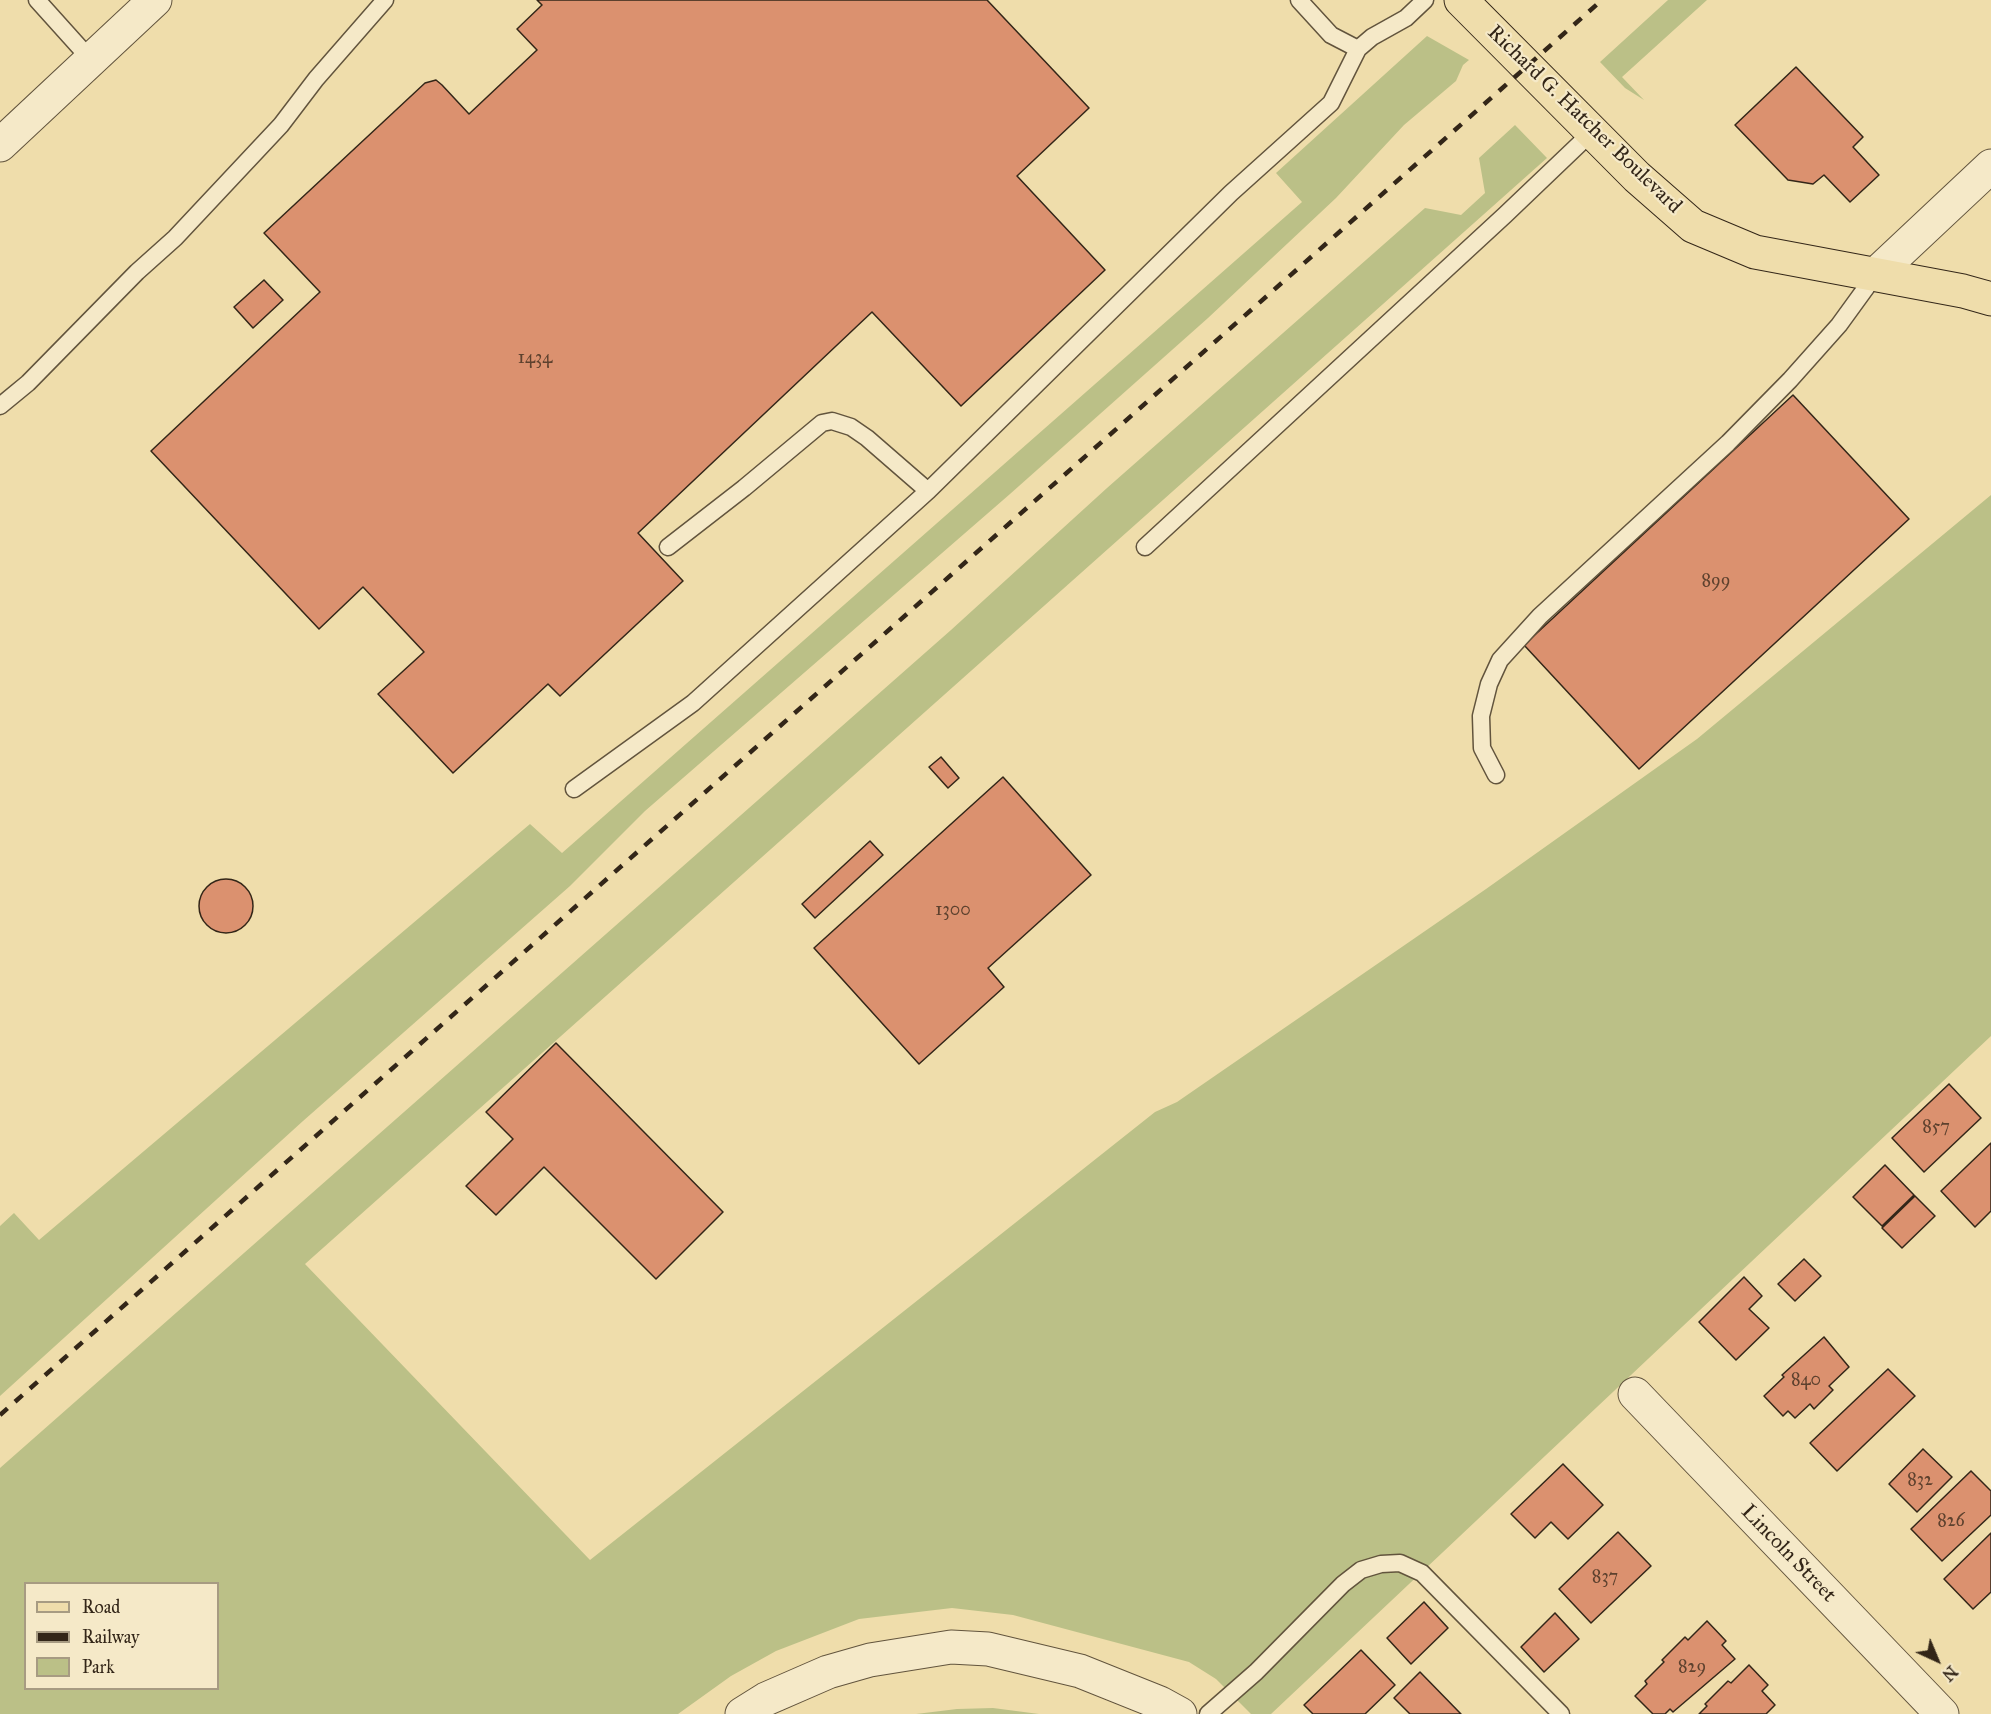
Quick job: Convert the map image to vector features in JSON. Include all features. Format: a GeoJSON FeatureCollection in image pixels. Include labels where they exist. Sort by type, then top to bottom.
{"type":"FeatureCollection","features":[{"type":"Feature","properties":{"kind":"main road","name":"Richard G. Hatcher Boulevard"},"geometry":{"type":"LineString","coordinates":[[1461,0],[1636,177],[1693,226],[1755,252],[1963,291],[1991,299]]}},
{"type":"Feature","properties":{"kind":"street"},"geometry":{"type":"LineString","coordinates":[[0,145],[155,0]]}},
{"type":"Feature","properties":{"kind":"street"},"geometry":{"type":"LineString","coordinates":[[1876,274],[1991,166]]}},
{"type":"Feature","properties":{"kind":"street","name":"Lincoln Street"},"geometry":{"type":"LineString","coordinates":[[1635,1394],[1942,1714]]}},
{"type":"Feature","properties":{"kind":"street"},"geometry":{"type":"LineString","coordinates":[[742,1714],[766,1699],[828,1672],[870,1659],[951,1647],[988,1649],[1080,1671],[1160,1703],[1180,1714]]}},
{"type":"Feature","properties":{"kind":"lane"},"geometry":{"type":"LineString","coordinates":[[37,0],[91,60]]}},
{"type":"Feature","properties":{"kind":"lane"},"geometry":{"type":"LineString","coordinates":[[0,406],[28,383],[114,295],[175,238],[281,124],[316,79],[385,0]]}},
{"type":"Feature","properties":{"kind":"lane"},"geometry":{"type":"LineString","coordinates":[[1299,0],[1331,35],[1358,49]]}},
{"type":"Feature","properties":{"kind":"lane"},"geometry":{"type":"LineString","coordinates":[[574,789],[693,703],[928,491],[1004,419],[1114,306],[1231,194],[1331,103],[1358,49],[1372,37],[1406,18],[1425,0]]}},
{"type":"Feature","properties":{"kind":"lane"},"geometry":{"type":"LineString","coordinates":[[1145,547],[1497,224],[1592,132]]}},
{"type":"Feature","properties":{"kind":"lane"},"geometry":{"type":"LineString","coordinates":[[1496,776],[1482,748],[1481,716],[1489,684],[1500,660],[1540,616],[1728,443],[1790,380],[1839,325],[1876,274]]}},
{"type":"Feature","properties":{"kind":"lane"},"geometry":{"type":"LineString","coordinates":[[668,547],[822,423],[832,421],[851,427],[928,491]]}},
{"type":"Feature","properties":{"kind":"lane"},"geometry":{"type":"LineString","coordinates":[[1208,1714],[1256,1672],[1343,1584],[1361,1570],[1381,1564],[1400,1563],[1422,1573],[1562,1714]]}},
{"type":"Feature","properties":{"kind":"green space"},"geometry":{"type":"Polygon","coordinates":[[[1668,0],[1707,0],[1622,77],[1644,100],[1625,88],[1600,62],[1668,0]]]}},
{"type":"Feature","properties":{"kind":"green space"},"geometry":{"type":"Polygon","coordinates":[[[1427,36],[1469,60],[1463,65],[1456,81],[1404,125],[1336,198],[1208,318],[1010,494],[645,811],[570,886],[303,1121],[0,1396],[0,1226],[14,1213],[39,1240],[530,824],[562,853],[1302,202],[1276,173],[1427,36]]]}},
{"type":"Feature","properties":{"kind":"green space"},"geometry":{"type":"Polygon","coordinates":[[[1515,125],[1547,158],[305,1264],[590,1560],[1155,1112],[1177,1102],[1486,889],[1697,739],[1991,495],[1991,1036],[1271,1714],[1251,1714],[1216,1679],[1189,1662],[1013,1615],[952,1608],[859,1619],[776,1651],[731,1676],[678,1714],[0,1714],[0,1468],[951,630],[1107,488],[1425,208],[1461,215],[1485,193],[1479,158],[1515,125]]]}},
{"type":"Feature","properties":{"kind":"green space"},"geometry":{"type":"Polygon","coordinates":[[[993,1708],[1039,1714],[916,1714],[957,1709],[993,1708]]]}},
{"type":"Feature","properties":{"kind":"building"},"geometry":{"type":"Polygon","coordinates":[[[537,0],[987,0],[1089,108],[1017,176],[1105,270],[961,406],[872,312],[638,533],[683,581],[560,696],[548,684],[453,773],[378,694],[424,652],[363,587],[319,629],[151,451],[320,292],[264,233],[425,83],[436,80],[469,114],[537,50],[517,29],[542,5],[537,0]]]}},
{"type":"Feature","properties":{"kind":"building"},"geometry":{"type":"Polygon","coordinates":[[[1796,67],[1863,137],[1853,147],[1879,175],[1850,202],[1824,175],[1813,184],[1788,180],[1735,125],[1796,67]]]}},
{"type":"Feature","properties":{"kind":"building"},"geometry":{"type":"Polygon","coordinates":[[[264,280],[283,300],[253,328],[234,307],[264,280]]]}},
{"type":"Feature","properties":{"kind":"building"},"geometry":{"type":"Polygon","coordinates":[[[1793,395],[1909,519],[1639,769],[1524,645],[1793,395]]]}},
{"type":"Feature","properties":{"kind":"building"},"geometry":{"type":"Polygon","coordinates":[[[941,757],[959,778],[948,788],[929,767],[941,757]]]}},
{"type":"Feature","properties":{"kind":"building"},"geometry":{"type":"Polygon","coordinates":[[[1003,777],[1091,875],[988,968],[1004,987],[919,1064],[814,948],[1003,777]]]}},
{"type":"Feature","properties":{"kind":"building"},"geometry":{"type":"Polygon","coordinates":[[[870,841],[883,855],[815,918],[802,904],[870,841]]]}},
{"type":"Feature","properties":{"kind":"building"},"geometry":{"type":"Polygon","coordinates":[[[221,879],[231,879],[245,887],[251,896],[253,906],[251,916],[245,925],[231,933],[221,933],[204,921],[199,911],[199,901],[211,884],[221,879]]]}},
{"type":"Feature","properties":{"kind":"building"},"geometry":{"type":"Polygon","coordinates":[[[556,1043],[723,1212],[656,1279],[544,1167],[496,1215],[466,1186],[513,1139],[486,1112],[556,1043]]]}},
{"type":"Feature","properties":{"kind":"building"},"geometry":{"type":"Polygon","coordinates":[[[1949,1084],[1981,1118],[1924,1172],[1892,1138],[1949,1084]]]}},
{"type":"Feature","properties":{"kind":"building"},"geometry":{"type":"Polygon","coordinates":[[[1991,1143],[1991,1211],[1975,1227],[1941,1191],[1991,1143]]]}},
{"type":"Feature","properties":{"kind":"building"},"geometry":{"type":"Polygon","coordinates":[[[1885,1165],[1914,1195],[1882,1226],[1853,1197],[1885,1165]]]}},
{"type":"Feature","properties":{"kind":"building"},"geometry":{"type":"Polygon","coordinates":[[[1915,1196],[1935,1216],[1902,1248],[1882,1228],[1915,1196]]]}},
{"type":"Feature","properties":{"kind":"building"},"geometry":{"type":"Polygon","coordinates":[[[1804,1259],[1821,1276],[1795,1301],[1778,1284],[1804,1259]]]}},
{"type":"Feature","properties":{"kind":"building"},"geometry":{"type":"Polygon","coordinates":[[[1744,1277],[1762,1296],[1749,1309],[1769,1328],[1736,1360],[1699,1322],[1744,1277]]]}},
{"type":"Feature","properties":{"kind":"building"},"geometry":{"type":"Polygon","coordinates":[[[1824,1337],[1849,1367],[1829,1386],[1833,1390],[1814,1409],[1810,1404],[1795,1418],[1788,1411],[1783,1416],[1764,1396],[1784,1377],[1782,1375],[1824,1337]]]}},
{"type":"Feature","properties":{"kind":"building"},"geometry":{"type":"Polygon","coordinates":[[[1888,1369],[1915,1396],[1837,1471],[1810,1443],[1888,1369]]]}},
{"type":"Feature","properties":{"kind":"building"},"geometry":{"type":"Polygon","coordinates":[[[1923,1449],[1952,1477],[1917,1512],[1889,1484],[1923,1449]]]}},
{"type":"Feature","properties":{"kind":"building"},"geometry":{"type":"Polygon","coordinates":[[[1563,1464],[1603,1505],[1568,1539],[1551,1522],[1535,1538],[1511,1514],[1563,1464]]]}},
{"type":"Feature","properties":{"kind":"building"},"geometry":{"type":"Polygon","coordinates":[[[1971,1471],[1991,1491],[1991,1515],[1942,1561],[1911,1529],[1971,1471]]]}},
{"type":"Feature","properties":{"kind":"building"},"geometry":{"type":"Polygon","coordinates":[[[1618,1532],[1651,1566],[1591,1623],[1559,1589],[1618,1532]]]}},
{"type":"Feature","properties":{"kind":"building"},"geometry":{"type":"Polygon","coordinates":[[[1991,1533],[1991,1592],[1973,1609],[1944,1579],[1991,1533]]]}},
{"type":"Feature","properties":{"kind":"building"},"geometry":{"type":"Polygon","coordinates":[[[1424,1602],[1448,1628],[1411,1664],[1387,1638],[1424,1602]]]}},
{"type":"Feature","properties":{"kind":"building"},"geometry":{"type":"Polygon","coordinates":[[[1555,1613],[1579,1639],[1544,1672],[1521,1647],[1555,1613]]]}},
{"type":"Feature","properties":{"kind":"building"},"geometry":{"type":"Polygon","coordinates":[[[1707,1621],[1726,1641],[1722,1645],[1735,1659],[1673,1712],[1670,1709],[1665,1714],[1653,1714],[1635,1696],[1647,1684],[1645,1681],[1664,1662],[1662,1660],[1685,1637],[1688,1640],[1707,1621]]]}},
{"type":"Feature","properties":{"kind":"building"},"geometry":{"type":"Polygon","coordinates":[[[1361,1650],[1395,1685],[1365,1714],[1313,1714],[1304,1705],[1361,1650]]]}},
{"type":"Feature","properties":{"kind":"building"},"geometry":{"type":"Polygon","coordinates":[[[1749,1665],[1768,1685],[1762,1691],[1775,1705],[1766,1714],[1699,1714],[1707,1706],[1705,1704],[1728,1681],[1731,1683],[1749,1665]]]}},
{"type":"Feature","properties":{"kind":"building"},"geometry":{"type":"Polygon","coordinates":[[[1420,1672],[1461,1714],[1410,1714],[1394,1698],[1420,1672]]]}},
{"type":"Feature","properties":{"kind":"railway"},"geometry":{"type":"LineString","coordinates":[[0,1415],[1602,0]]}}]}
